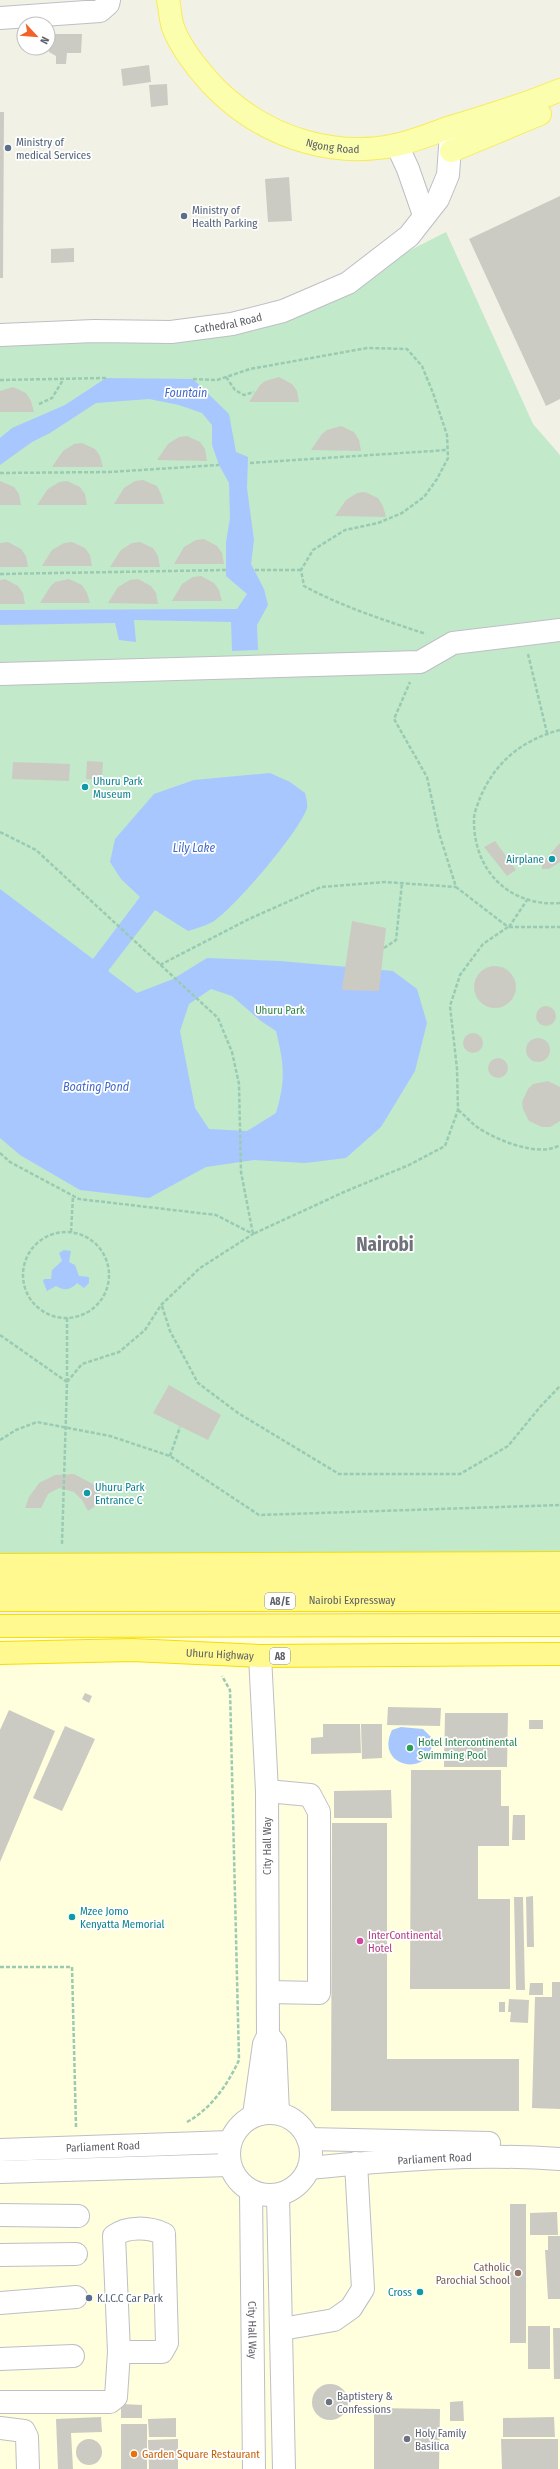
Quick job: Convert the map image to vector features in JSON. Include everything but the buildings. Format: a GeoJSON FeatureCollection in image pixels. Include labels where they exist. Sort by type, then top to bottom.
{"type":"FeatureCollection","features":[{"type":"Feature","properties":{"kind":"highway"},"geometry":{"type":"LineString","coordinates":[[0,1565],[61,1566],[560,1563]]}},
{"type":"Feature","properties":{"kind":"highway"},"geometry":{"type":"LineString","coordinates":[[0,1583],[292,1584],[560,1581]]}},
{"type":"Feature","properties":{"kind":"highway","name":"Nairobi Expressway"},"geometry":{"type":"LineString","coordinates":[[0,1600],[560,1600]]}},
{"type":"Feature","properties":{"kind":"highway"},"geometry":{"type":"LineString","coordinates":[[0,1626],[560,1625]]}},
{"type":"Feature","properties":{"kind":"highway","name":"Uhuru Highway"},"geometry":{"type":"LineString","coordinates":[[0,1653],[132,1650],[260,1656],[560,1654]]}},
{"type":"Feature","properties":{"kind":"main road","name":"Ngong Road"},"geometry":{"type":"LineString","coordinates":[[168,0],[172,25],[192,61],[215,89],[246,116],[289,136],[329,149],[371,148],[396,145],[518,108],[560,90]]}},
{"type":"Feature","properties":{"kind":"main road"},"geometry":{"type":"LineString","coordinates":[[451,151],[560,106]]}},
{"type":"Feature","properties":{"kind":"street"},"geometry":{"type":"LineString","coordinates":[[0,18],[100,10],[108,4],[109,0]]}},
{"type":"Feature","properties":{"kind":"street","name":"Cathedral Road"},"geometry":{"type":"LineString","coordinates":[[0,335],[94,331],[171,332],[232,324],[283,311],[348,283],[361,275],[409,236],[438,199],[446,181],[451,151],[451,128]]}},
{"type":"Feature","properties":{"kind":"street"},"geometry":{"type":"LineString","coordinates":[[396,145],[408,169],[424,215]]}},
{"type":"Feature","properties":{"kind":"street"},"geometry":{"type":"LineString","coordinates":[[0,674],[420,662],[453,643],[560,630]]}},
{"type":"Feature","properties":{"kind":"street","name":"City Hall Way"},"geometry":{"type":"LineString","coordinates":[[254,2115],[264,2044],[268,2036],[266,1790],[260,1656]]}},
{"type":"Feature","properties":{"kind":"street"},"geometry":{"type":"LineString","coordinates":[[266,1790],[310,1795],[318,1812],[319,1993],[268,1992]]}},
{"type":"Feature","properties":{"kind":"street","name":"City Hall Way"},"geometry":{"type":"LineString","coordinates":[[268,2036],[274,2044],[278,2113]]}},
{"type":"Feature","properties":{"kind":"street"},"geometry":{"type":"LineString","coordinates":[[278,2113],[289,2117],[298,2124],[308,2139],[311,2156],[309,2168],[303,2179],[295,2187],[278,2195],[250,2191],[234,2176],[229,2165],[230,2142],[243,2122],[254,2115],[278,2113]]}},
{"type":"Feature","properties":{"kind":"street","name":"Parliament Road"},"geometry":{"type":"LineString","coordinates":[[308,2139],[560,2145]]}},
{"type":"Feature","properties":{"kind":"street","name":"Parliament Road"},"geometry":{"type":"LineString","coordinates":[[0,2150],[77,2149],[230,2142]]}},
{"type":"Feature","properties":{"kind":"street","name":"Parliament Road"},"geometry":{"type":"LineString","coordinates":[[309,2168],[356,2163],[513,2155],[560,2159]]}},
{"type":"Feature","properties":{"kind":"street"},"geometry":{"type":"LineString","coordinates":[[282,2329],[334,2320],[351,2308],[363,2289],[356,2163]]}},
{"type":"Feature","properties":{"kind":"street","name":"Parliament Road"},"geometry":{"type":"LineString","coordinates":[[0,2172],[229,2165]]}},
{"type":"Feature","properties":{"kind":"street","name":"City Hall Way"},"geometry":{"type":"LineString","coordinates":[[250,2191],[254,2469]]}},
{"type":"Feature","properties":{"kind":"street"},"geometry":{"type":"LineString","coordinates":[[278,2195],[284,2469]]}},
{"type":"Feature","properties":{"kind":"street"},"geometry":{"type":"LineString","coordinates":[[0,2215],[78,2216]]}},
{"type":"Feature","properties":{"kind":"street"},"geometry":{"type":"LineString","coordinates":[[0,2402],[110,2402],[116,2397],[119,2352],[114,2236],[122,2230],[154,2229],[164,2234],[167,2343],[162,2352],[119,2352]]}},
{"type":"Feature","properties":{"kind":"street"},"geometry":{"type":"LineString","coordinates":[[0,2255],[76,2254]]}},
{"type":"Feature","properties":{"kind":"street"},"geometry":{"type":"LineString","coordinates":[[0,2303],[76,2297]]}},
{"type":"Feature","properties":{"kind":"street"},"geometry":{"type":"LineString","coordinates":[[0,2359],[73,2356]]}},
{"type":"Feature","properties":{"kind":"street"},"geometry":{"type":"LineString","coordinates":[[0,2428],[24,2431],[27,2437],[28,2469]]}},
{"type":"Feature","properties":{"kind":"path"},"geometry":{"type":"LineString","coordinates":[[193,379],[217,380],[250,369],[367,348],[407,349],[422,366],[433,393],[447,435],[448,458],[437,479],[424,497],[402,513],[378,523],[346,530],[313,550],[301,570],[304,586],[350,609],[453,643]]}},
{"type":"Feature","properties":{"kind":"path"},"geometry":{"type":"LineString","coordinates":[[226,377],[235,390],[244,395],[254,392]]}},
{"type":"Feature","properties":{"kind":"path"},"geometry":{"type":"LineString","coordinates":[[0,380],[106,378]]}},
{"type":"Feature","properties":{"kind":"path"},"geometry":{"type":"LineString","coordinates":[[39,404],[52,398],[64,379]]}},
{"type":"Feature","properties":{"kind":"path"},"geometry":{"type":"LineString","coordinates":[[250,463],[447,450]]}},
{"type":"Feature","properties":{"kind":"path"},"geometry":{"type":"LineString","coordinates":[[0,473],[110,472],[219,465]]}},
{"type":"Feature","properties":{"kind":"path"},"geometry":{"type":"LineString","coordinates":[[0,574],[227,570]]}},
{"type":"Feature","properties":{"kind":"path"},"geometry":{"type":"LineString","coordinates":[[255,570],[301,570]]}},
{"type":"Feature","properties":{"kind":"path"},"geometry":{"type":"LineString","coordinates":[[523,634],[547,733]]}},
{"type":"Feature","properties":{"kind":"path"},"geometry":{"type":"LineString","coordinates":[[420,662],[394,719],[428,777],[439,833],[456,887]]}},
{"type":"Feature","properties":{"kind":"path"},"geometry":{"type":"LineString","coordinates":[[560,730],[547,733],[524,743],[500,763],[484,789],[473,818],[484,865],[495,880],[508,892],[527,900],[544,904],[560,903]]}},
{"type":"Feature","properties":{"kind":"path"},"geometry":{"type":"LineString","coordinates":[[0,832],[36,850],[218,1018],[232,1052],[239,1084],[242,1126],[241,1172],[254,1234]]}},
{"type":"Feature","properties":{"kind":"path"},"geometry":{"type":"LineString","coordinates":[[160,965],[249,919],[321,887],[385,882],[456,887],[508,928],[560,926]]}},
{"type":"Feature","properties":{"kind":"path"},"geometry":{"type":"LineString","coordinates":[[384,948],[396,940],[402,883]]}},
{"type":"Feature","properties":{"kind":"path"},"geometry":{"type":"LineString","coordinates":[[67,1382],[82,1364],[120,1352],[145,1330],[161,1305],[200,1268],[254,1234],[344,1192],[410,1165],[445,1146],[458,1110],[457,1070],[450,1006],[460,975],[483,944],[508,928],[527,900]]}},
{"type":"Feature","properties":{"kind":"path"},"geometry":{"type":"LineString","coordinates":[[458,1110],[477,1127],[511,1144],[534,1150],[560,1145]]}},
{"type":"Feature","properties":{"kind":"path"},"geometry":{"type":"LineString","coordinates":[[0,1153],[10,1162],[79,1200],[216,1215],[254,1234]]}},
{"type":"Feature","properties":{"kind":"path"},"geometry":{"type":"LineString","coordinates":[[71,1232],[73,1196]]}},
{"type":"Feature","properties":{"kind":"path"},"geometry":{"type":"LineString","coordinates":[[71,1232],[94,1242],[103,1253],[108,1266],[109,1280],[105,1293],[97,1305],[86,1313],[67,1318],[46,1313],[34,1304],[27,1292],[24,1278],[25,1264],[31,1251],[41,1241],[54,1234],[71,1232]]}},
{"type":"Feature","properties":{"kind":"path"},"geometry":{"type":"LineString","coordinates":[[161,1305],[170,1331],[198,1383],[238,1413],[339,1474],[460,1474],[508,1446],[540,1407],[560,1386]]}},
{"type":"Feature","properties":{"kind":"path"},"geometry":{"type":"LineString","coordinates":[[61,1566],[67,1428],[67,1318]]}},
{"type":"Feature","properties":{"kind":"path"},"geometry":{"type":"LineString","coordinates":[[0,1335],[67,1382]]}},
{"type":"Feature","properties":{"kind":"path"},"geometry":{"type":"LineString","coordinates":[[0,1440],[16,1430],[36,1422],[110,1436],[170,1456],[259,1516],[560,1506]]}},
{"type":"Feature","properties":{"kind":"path"},"geometry":{"type":"LineString","coordinates":[[170,1456],[180,1427]]}},
{"type":"Feature","properties":{"kind":"path"},"geometry":{"type":"LineString","coordinates":[[184,2123],[198,2116],[229,2082],[239,2060],[230,1690],[221,1672]]}},
{"type":"Feature","properties":{"kind":"path"},"geometry":{"type":"LineString","coordinates":[[0,1967],[72,1967],[77,2149]]}},
{"type":"Feature","properties":{"kind":"shaded area"},"geometry":{"type":"Polygon","coordinates":[[[560,1613],[560,2469],[0,2469],[0,1614],[560,1613]]]}},
{"type":"Feature","properties":{"kind":"green space","name":"Uhuru Park"},"geometry":{"type":"Polygon","coordinates":[[[446,232],[533,424],[560,455],[560,1569],[0,1564],[0,336],[232,324],[334,289],[446,232]]]}},
{"type":"Feature","properties":{"kind":"water","name":"Fountain"},"geometry":{"type":"Polygon","coordinates":[[[106,378],[193,379],[229,414],[236,452],[248,457],[247,488],[254,540],[251,564],[264,589],[268,605],[257,625],[258,650],[232,651],[231,622],[134,620],[136,642],[119,640],[115,623],[0,625],[0,610],[237,609],[247,594],[226,576],[226,542],[230,518],[229,483],[219,465],[212,445],[212,425],[202,413],[179,405],[149,399],[96,403],[50,433],[32,442],[0,465],[0,438],[12,428],[65,405],[106,378]]]}},
{"type":"Feature","properties":{"kind":"water","name":"Boating Pond"},"geometry":{"type":"Polygon","coordinates":[[[270,773],[290,782],[305,793],[307,808],[302,819],[266,868],[224,913],[211,923],[188,931],[155,910],[108,971],[137,993],[173,979],[207,958],[280,961],[393,971],[417,989],[427,1023],[415,1071],[381,1127],[346,1158],[305,1163],[254,1160],[206,1167],[149,1198],[80,1190],[20,1155],[0,1138],[0,889],[93,959],[140,897],[121,879],[110,862],[115,839],[154,794],[194,780],[270,773]],[[211,989],[189,1004],[180,1031],[195,1108],[209,1129],[247,1131],[276,1113],[283,1081],[281,1053],[276,1031],[261,1021],[232,996],[211,989]]]}},
{"type":"Feature","properties":{"kind":"water"},"geometry":{"type":"Polygon","coordinates":[[[64,1250],[71,1251],[69,1262],[75,1265],[79,1276],[89,1277],[89,1283],[84,1288],[77,1283],[70,1288],[62,1289],[56,1286],[47,1291],[43,1281],[44,1279],[51,1279],[52,1270],[62,1261],[59,1253],[64,1250]]]}},
{"type":"Feature","properties":{"kind":"water","name":"Hotel Intercontinental Swimming Pool"},"geometry":{"type":"Polygon","coordinates":[[[401,1727],[423,1729],[432,1738],[430,1751],[424,1760],[416,1764],[406,1764],[397,1760],[391,1753],[388,1743],[392,1730],[401,1727]]]}},
{"type":"Feature","properties":{"kind":"place","name":"Ministry of medical Services"},"geometry":{"type":"Point","coordinates":[8,148]}},
{"type":"Feature","properties":{"kind":"place","name":"Ministry of Health Parking"},"geometry":{"type":"Point","coordinates":[184,216]}},
{"type":"Feature","properties":{"kind":"place","name":"Uhuru Park Museum"},"geometry":{"type":"Point","coordinates":[85,787]}},
{"type":"Feature","properties":{"kind":"place","name":"Airplane"},"geometry":{"type":"Point","coordinates":[552,859]}},
{"type":"Feature","properties":{"kind":"place","name":"Uhuru Park Entrance C"},"geometry":{"type":"Point","coordinates":[87,1493]}},
{"type":"Feature","properties":{"kind":"place","name":"Hotel Intercontinental Swimming Pool"},"geometry":{"type":"Point","coordinates":[410,1748]}},
{"type":"Feature","properties":{"kind":"place","name":"Mzee Jomo Kenyatta Memorial"},"geometry":{"type":"Point","coordinates":[72,1917]}},
{"type":"Feature","properties":{"kind":"place","name":"InterContinental Hotel"},"geometry":{"type":"Point","coordinates":[360,1941]}},
{"type":"Feature","properties":{"kind":"place","name":"Catholic Parochial School"},"geometry":{"type":"Point","coordinates":[518,2273]}},
{"type":"Feature","properties":{"kind":"place","name":"Cross"},"geometry":{"type":"Point","coordinates":[420,2292]}},
{"type":"Feature","properties":{"kind":"place","name":"K.I.C.C Car Park"},"geometry":{"type":"Point","coordinates":[89,2298]}},
{"type":"Feature","properties":{"kind":"place","name":"Baptistery & Confessions"},"geometry":{"type":"Point","coordinates":[329,2402]}},
{"type":"Feature","properties":{"kind":"place","name":"Holy Family Basilica"},"geometry":{"type":"Point","coordinates":[407,2439]}},
{"type":"Feature","properties":{"kind":"place","name":"Garden Square Restaurant"},"geometry":{"type":"Point","coordinates":[134,2454]}},
{"type":"Feature","properties":{"kind":"district","name":"Nairobi"},"geometry":{"type":"Point","coordinates":[385,1244]}},
{"type":"Feature","properties":{"kind":"water label","name":"Lily Lake"},"geometry":{"type":"Point","coordinates":[194,848]}}]}
